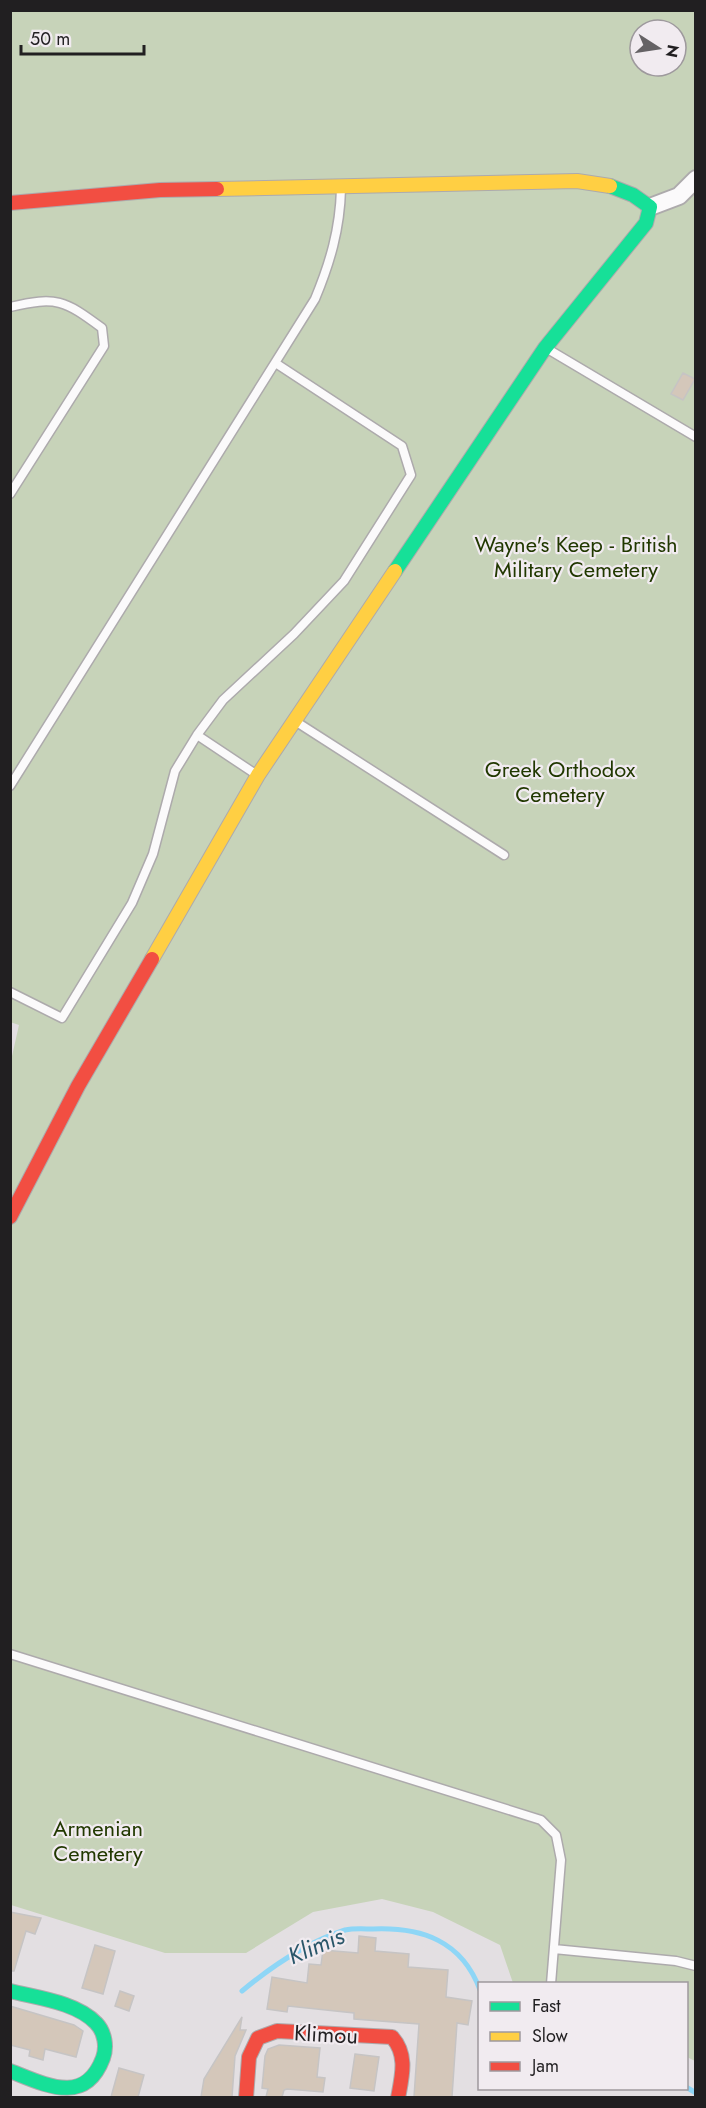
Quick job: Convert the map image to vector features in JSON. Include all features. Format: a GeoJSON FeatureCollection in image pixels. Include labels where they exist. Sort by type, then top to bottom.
{"type":"FeatureCollection","features":[{"type":"Feature","properties":{"kind":"street"},"geometry":{"type":"LineString","coordinates":[[650,207],[679,196],[696,179]]}},
{"type":"Feature","properties":{"kind":"street"},"geometry":{"type":"LineString","coordinates":[[10,203],[160,190],[577,181],[610,184],[632,192],[650,207]]}},
{"type":"Feature","properties":{"kind":"street"},"geometry":{"type":"LineString","coordinates":[[10,1217],[78,1086],[258,775],[545,348],[646,223],[650,207]]}},
{"type":"Feature","properties":{"kind":"street"},"geometry":{"type":"LineString","coordinates":[[10,1991],[88,2015],[101,2025],[105,2043],[96,2076],[76,2088],[56,2086],[10,2071]]}},
{"type":"Feature","properties":{"kind":"street","name":"Klimou"},"geometry":{"type":"LineString","coordinates":[[246,2097],[249,2057],[258,2038],[277,2031],[392,2037],[398,2043],[403,2059],[398,2097]]}},
{"type":"Feature","properties":{"kind":"lane"},"geometry":{"type":"LineString","coordinates":[[10,786],[174,523],[277,364],[315,299],[330,263],[340,218],[341,186]]}},
{"type":"Feature","properties":{"kind":"lane"},"geometry":{"type":"LineString","coordinates":[[10,307],[44,299],[72,305],[102,328],[104,346],[10,494]]}},
{"type":"Feature","properties":{"kind":"lane"},"geometry":{"type":"LineString","coordinates":[[545,348],[696,437]]}},
{"type":"Feature","properties":{"kind":"lane"},"geometry":{"type":"LineString","coordinates":[[10,992],[62,1018],[132,903],[153,854],[175,771],[197,735],[223,700],[294,634],[344,581],[411,475],[402,446],[277,364]]}},
{"type":"Feature","properties":{"kind":"lane"},"geometry":{"type":"LineString","coordinates":[[295,721],[504,855]]}},
{"type":"Feature","properties":{"kind":"lane"},"geometry":{"type":"LineString","coordinates":[[197,735],[258,775]]}},
{"type":"Feature","properties":{"kind":"lane"},"geometry":{"type":"LineString","coordinates":[[10,1654],[541,1820],[556,1835],[561,1860],[551,1982]]}},
{"type":"Feature","properties":{"kind":"lane"},"geometry":{"type":"LineString","coordinates":[[554,1949],[696,1965]]}},
{"type":"Feature","properties":{"kind":"green space"},"geometry":{"type":"Polygon","coordinates":[[[11,11],[695,11],[695,2061],[688,2058],[688,1982],[513,1982],[500,1945],[433,1912],[382,1899],[313,1912],[246,1953],[165,1953],[11,1905],[10,1065],[19,1025],[10,1022],[11,11]]]}},
{"type":"Feature","properties":{"kind":"building"},"geometry":{"type":"Polygon","coordinates":[[[683,373],[695,379],[683,400],[671,394],[683,373]]]}},
{"type":"Feature","properties":{"kind":"building"},"geometry":{"type":"Polygon","coordinates":[[[10,1912],[41,1918],[35,1934],[26,1931],[14,1971],[10,1971],[10,1912]]]}},
{"type":"Feature","properties":{"kind":"building"},"geometry":{"type":"Polygon","coordinates":[[[359,1936],[376,1938],[375,1951],[409,1954],[408,1967],[448,1970],[446,1997],[472,2001],[468,2025],[457,2023],[452,2097],[414,2097],[419,2024],[354,2019],[354,2013],[288,2006],[287,2012],[267,2009],[272,1977],[307,1983],[309,1964],[321,1965],[323,1950],[358,1953],[359,1936]]]}},
{"type":"Feature","properties":{"kind":"building"},"geometry":{"type":"Polygon","coordinates":[[[95,1945],[115,1951],[103,1994],[82,1988],[95,1945]]]}},
{"type":"Feature","properties":{"kind":"building"},"geometry":{"type":"Polygon","coordinates":[[[120,1991],[134,1996],[129,2011],[115,2006],[120,1991]]]}},
{"type":"Feature","properties":{"kind":"building"},"geometry":{"type":"Polygon","coordinates":[[[10,2006],[74,2025],[83,2031],[76,2057],[45,2049],[43,2060],[29,2056],[30,2050],[10,2045],[10,2006]]]}},
{"type":"Feature","properties":{"kind":"building"},"geometry":{"type":"Polygon","coordinates":[[[242,2017],[240,2030],[246,2030],[235,2056],[232,2097],[201,2097],[204,2079],[242,2017]]]}},
{"type":"Feature","properties":{"kind":"building"},"geometry":{"type":"Polygon","coordinates":[[[279,2045],[320,2048],[317,2077],[325,2078],[323,2092],[287,2089],[284,2090],[282,2097],[266,2097],[268,2089],[262,2088],[265,2056],[268,2049],[279,2045]]]}},
{"type":"Feature","properties":{"kind":"building"},"geometry":{"type":"Polygon","coordinates":[[[355,2054],[379,2057],[374,2091],[350,2088],[355,2054]]]}},
{"type":"Feature","properties":{"kind":"building"},"geometry":{"type":"Polygon","coordinates":[[[119,2068],[144,2075],[138,2097],[111,2097],[119,2068]]]}},
{"type":"Feature","properties":{"kind":"waterway","name":"Klimis"},"geometry":{"type":"LineString","coordinates":[[242,1991],[304,1948],[345,1930],[359,1929],[408,1931],[438,1940],[463,1960],[478,1986]]}},
{"type":"Feature","properties":{"kind":"waterway","name":"Klimis"},"geometry":{"type":"LineString","coordinates":[[688,2088],[696,2093]]}},
{"type":"Feature","properties":{"kind":"traffic: fast"},"geometry":{"type":"LineString","coordinates":[[395,571],[545,348],[646,223],[650,207],[633,195],[610,186]]}},
{"type":"Feature","properties":{"kind":"traffic: fast"},"geometry":{"type":"LineString","coordinates":[[10,1991],[67,2005],[78,2010],[96,2023],[105,2044],[103,2058],[95,2073],[86,2082],[75,2087],[50,2086],[10,2071]]}},
{"type":"Feature","properties":{"kind":"traffic: slow"},"geometry":{"type":"LineString","coordinates":[[217,189],[577,181],[610,186]]}},
{"type":"Feature","properties":{"kind":"traffic: slow"},"geometry":{"type":"LineString","coordinates":[[152,959],[258,775],[395,571]]}},
{"type":"Feature","properties":{"kind":"traffic: jam"},"geometry":{"type":"LineString","coordinates":[[10,203],[160,190],[217,189]]}},
{"type":"Feature","properties":{"kind":"traffic: jam"},"geometry":{"type":"LineString","coordinates":[[10,1217],[78,1086],[152,959]]}},
{"type":"Feature","properties":{"kind":"traffic: jam"},"geometry":{"type":"LineString","coordinates":[[246,2098],[249,2057],[258,2038],[277,2031],[392,2037],[402,2058],[398,2098]]}},
{"type":"Feature","properties":{"kind":"park label","name":"Wayne's Keep - British Military Cemetery"},"geometry":{"type":"Point","coordinates":[576,556]}},
{"type":"Feature","properties":{"kind":"park label","name":"Greek Orthodox Cemetery"},"geometry":{"type":"Point","coordinates":[560,782]}},
{"type":"Feature","properties":{"kind":"park label","name":"Armenian Cemetery"},"geometry":{"type":"Point","coordinates":[98,1841]}}]}
